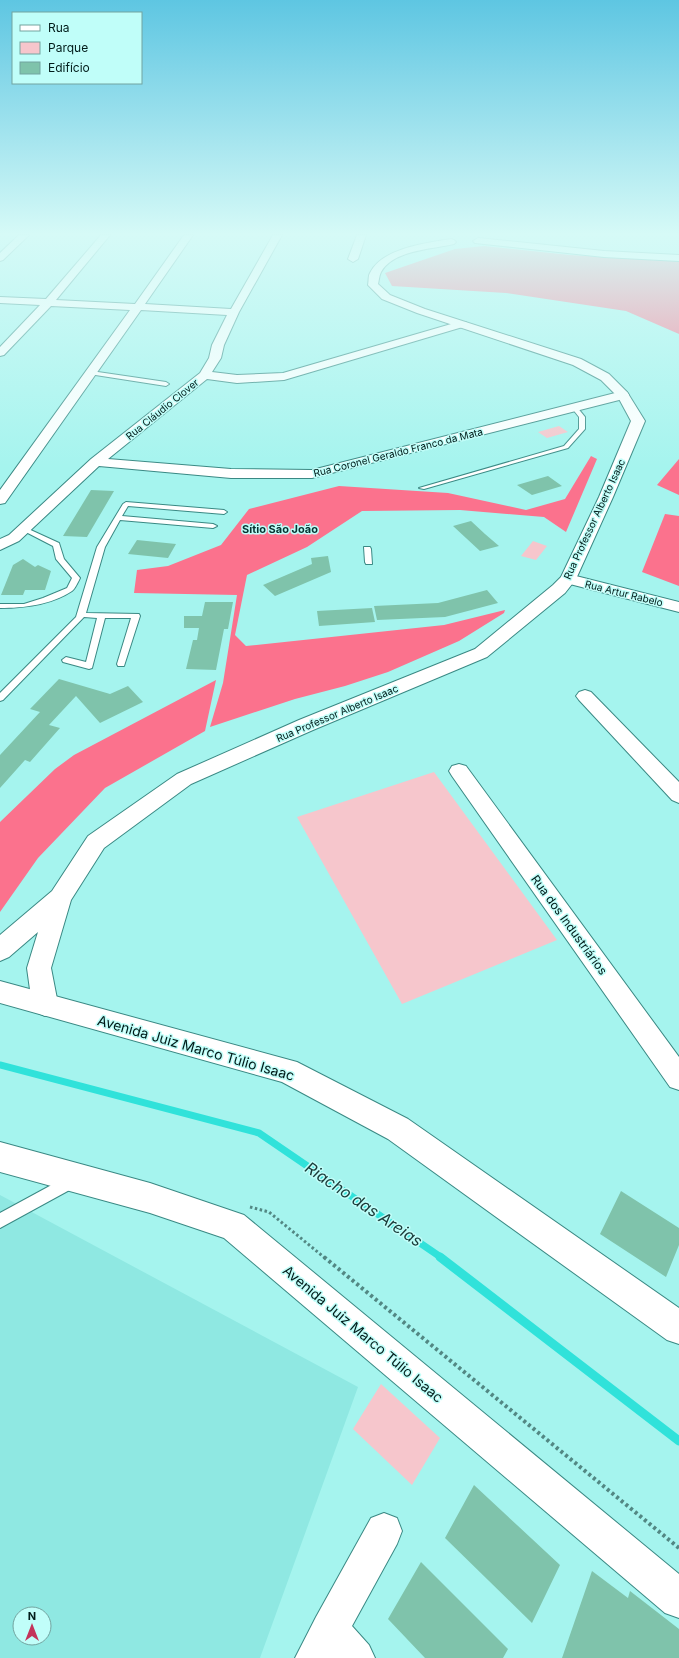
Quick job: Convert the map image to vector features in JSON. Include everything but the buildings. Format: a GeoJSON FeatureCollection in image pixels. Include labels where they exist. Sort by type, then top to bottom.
{"type":"FeatureCollection","features":[{"type":"Feature","properties":{"kind":"main road","name":"Rua Professor Alberto Isaac"},"geometry":{"type":"LineString","coordinates":[[60,898],[96,842],[184,779],[306,725],[481,653],[558,590],[568,579],[606,497],[638,421],[623,395],[605,377],[577,362],[425,312]]}},
{"type":"Feature","properties":{"kind":"main road"},"geometry":{"type":"LineString","coordinates":[[0,950],[60,898]]}},
{"type":"Feature","properties":{"kind":"main road"},"geometry":{"type":"LineString","coordinates":[[45,1004],[39,968],[60,898]]}},
{"type":"Feature","properties":{"kind":"main road","name":"Avenida Juiz Marco Túlio Isaac"},"geometry":{"type":"LineString","coordinates":[[0,992],[287,1071],[398,1129],[679,1328]]}},
{"type":"Feature","properties":{"kind":"main road","name":"Avenida Juiz Marco Túlio Isaac"},"geometry":{"type":"LineString","coordinates":[[0,1156],[150,1198],[233,1226],[679,1599]]}},
{"type":"Feature","properties":{"kind":"street"},"geometry":{"type":"LineString","coordinates":[[0,353],[39,312]]}},
{"type":"Feature","properties":{"kind":"street"},"geometry":{"type":"LineString","coordinates":[[0,500],[135,312]]}},
{"type":"Feature","properties":{"kind":"street","name":"Rua Cláudio Clover"},"geometry":{"type":"LineString","coordinates":[[0,545],[14,538],[96,462],[204,375],[215,358],[218,345],[234,312]]}},
{"type":"Feature","properties":{"kind":"street"},"geometry":{"type":"LineString","coordinates":[[204,375],[237,379],[284,376],[462,324]]}},
{"type":"Feature","properties":{"kind":"street","name":"Rua Coronel Geraldo Franco da Mata"},"geometry":{"type":"LineString","coordinates":[[96,462],[251,474],[312,474],[623,395]]}},
{"type":"Feature","properties":{"kind":"street","name":"Rua Artur Rabelo"},"geometry":{"type":"LineString","coordinates":[[568,579],[679,606]]}},
{"type":"Feature","properties":{"kind":"street"},"geometry":{"type":"LineString","coordinates":[[585,696],[679,795]]}},
{"type":"Feature","properties":{"kind":"street","name":"Rua dos Industriários"},"geometry":{"type":"LineString","coordinates":[[459,771],[679,1078]]}},
{"type":"Feature","properties":{"kind":"street"},"geometry":{"type":"LineString","coordinates":[[356,1658],[322,1644],[384,1531]]}},
{"type":"Feature","properties":{"kind":"lane"},"geometry":{"type":"LineString","coordinates":[[92,373],[166,384]]}},
{"type":"Feature","properties":{"kind":"lane"},"geometry":{"type":"LineString","coordinates":[[422,488],[566,447],[582,430],[582,417],[574,407]]}},
{"type":"Feature","properties":{"kind":"lane"},"geometry":{"type":"LineString","coordinates":[[0,698],[80,618],[101,547],[126,504],[224,512]]}},
{"type":"Feature","properties":{"kind":"lane"},"geometry":{"type":"LineString","coordinates":[[118,518],[213,526]]}},
{"type":"Feature","properties":{"kind":"lane"},"geometry":{"type":"LineString","coordinates":[[0,606],[24,606],[46,600],[70,589],[76,578],[60,559],[56,545],[24,529]]}},
{"type":"Feature","properties":{"kind":"lane"},"geometry":{"type":"LineString","coordinates":[[367,550],[369,562]]}},
{"type":"Feature","properties":{"kind":"lane"},"geometry":{"type":"LineString","coordinates":[[74,583],[90,583]]}},
{"type":"Feature","properties":{"kind":"lane"},"geometry":{"type":"LineString","coordinates":[[81,615],[136,616],[121,664]]}},
{"type":"Feature","properties":{"kind":"lane"},"geometry":{"type":"LineString","coordinates":[[66,660],[89,666],[102,615]]}},
{"type":"Feature","properties":{"kind":"lane"},"geometry":{"type":"LineString","coordinates":[[0,1221],[76,1178]]}},
{"type":"Feature","properties":{"kind":"shaded area"},"geometry":{"type":"Polygon","coordinates":[[[629,312],[679,312],[679,334],[629,312]]]}},
{"type":"Feature","properties":{"kind":"shaded area"},"geometry":{"type":"Polygon","coordinates":[[[591,456],[597,459],[566,532],[544,517],[460,510],[362,511],[307,547],[247,575],[235,635],[246,646],[444,625],[505,610],[504,613],[459,641],[388,672],[345,686],[295,699],[210,727],[223,683],[237,595],[134,593],[137,570],[168,566],[221,545],[249,509],[339,486],[448,493],[526,510],[565,499],[591,456]]]}},
{"type":"Feature","properties":{"kind":"shaded area"},"geometry":{"type":"Polygon","coordinates":[[[679,459],[679,495],[657,485],[679,459]]]}},
{"type":"Feature","properties":{"kind":"shaded area"},"geometry":{"type":"Polygon","coordinates":[[[665,514],[679,516],[679,586],[642,572],[665,514]]]}},
{"type":"Feature","properties":{"kind":"shaded area"},"geometry":{"type":"Polygon","coordinates":[[[216,680],[205,731],[105,788],[38,858],[0,912],[0,822],[55,769],[74,755],[216,680]]]}},
{"type":"Feature","properties":{"kind":"shaded area"},"geometry":{"type":"Polygon","coordinates":[[[0,1195],[358,1387],[260,1658],[0,1658],[0,1195]]]}},
{"type":"Feature","properties":{"kind":"green space"},"geometry":{"type":"Polygon","coordinates":[[[559,426],[568,432],[547,438],[538,432],[559,426]]]}},
{"type":"Feature","properties":{"kind":"green space"},"geometry":{"type":"Polygon","coordinates":[[[533,541],[547,546],[536,560],[521,556],[533,541]]]}},
{"type":"Feature","properties":{"kind":"green space"},"geometry":{"type":"Polygon","coordinates":[[[434,772],[557,940],[402,1004],[297,817],[434,772]]]}},
{"type":"Feature","properties":{"kind":"green space"},"geometry":{"type":"Polygon","coordinates":[[[381,1384],[440,1438],[412,1485],[353,1429],[381,1384]]]}},
{"type":"Feature","properties":{"kind":"waterway","name":"Riacho das Areias"},"geometry":{"type":"LineString","coordinates":[[0,1065],[259,1133],[442,1258]]}},
{"type":"Feature","properties":{"kind":"waterway","name":"Riacho das Areias"},"geometry":{"type":"LineString","coordinates":[[440,1257],[679,1441]]}},
{"type":"Feature","properties":{"kind":"district","name":"Sítio São João"},"geometry":{"type":"Point","coordinates":[280,529]}}]}
